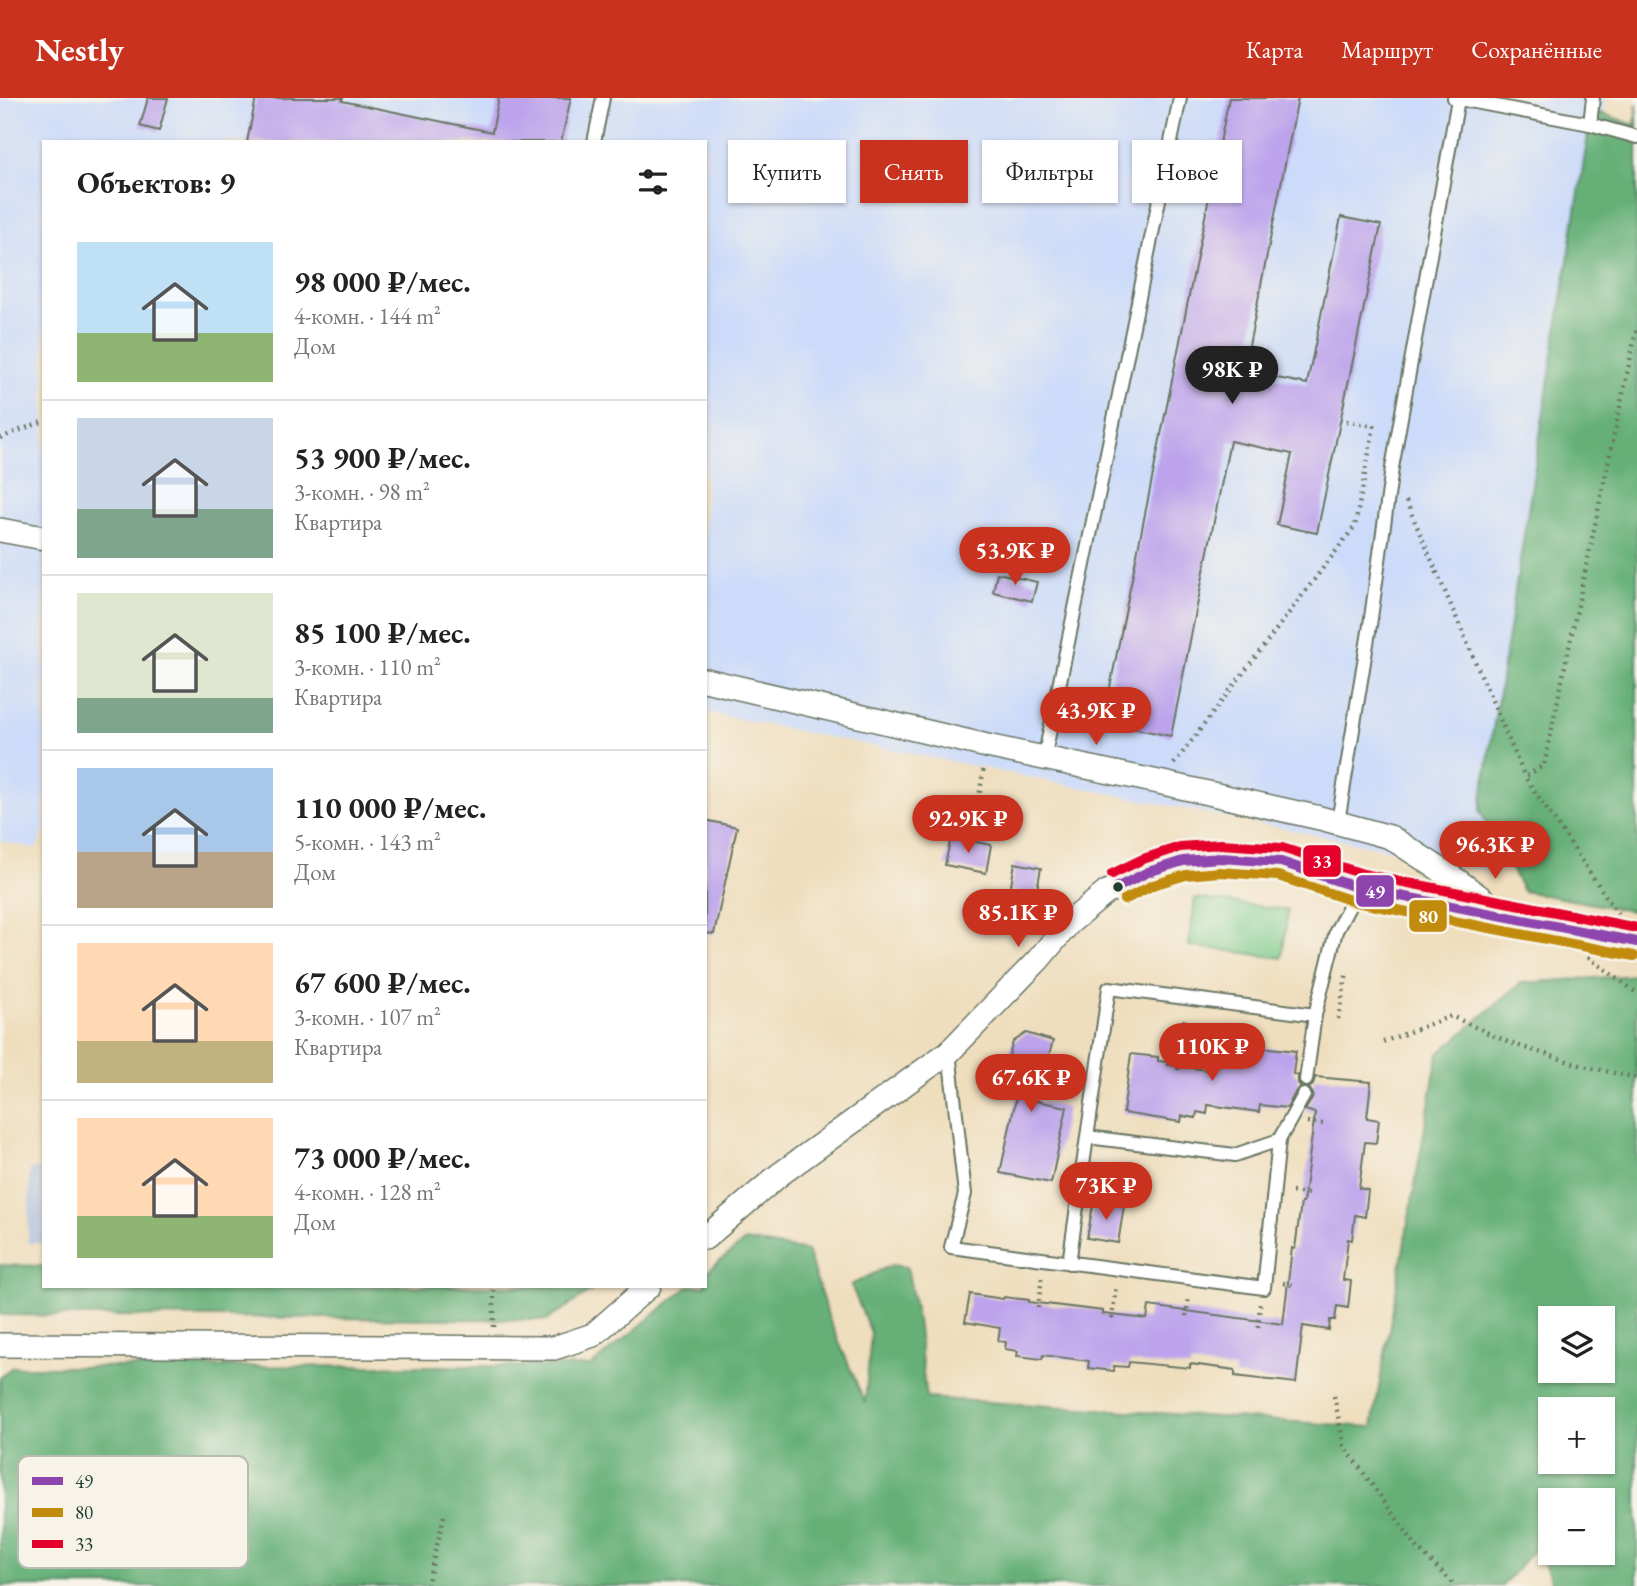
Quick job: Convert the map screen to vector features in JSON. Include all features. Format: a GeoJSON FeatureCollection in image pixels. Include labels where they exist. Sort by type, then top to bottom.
{"type":"FeatureCollection","features":[{"type":"Feature","properties":{"kind":"street"},"geometry":{"type":"LineString","coordinates":[[0,530],[42,538]]}},
{"type":"Feature","properties":{"kind":"street"},"geometry":{"type":"LineString","coordinates":[[707,680],[1044,759],[1338,822],[1390,837],[1458,881],[1505,916]]}},
{"type":"Feature","properties":{"kind":"street"},"geometry":{"type":"LineString","coordinates":[[707,1236],[779,1175],[949,1052],[1038,960],[1069,923],[1107,892],[1148,872],[1183,861],[1220,858],[1281,862],[1359,888],[1637,942]]}},
{"type":"Feature","properties":{"kind":"street"},"geometry":{"type":"LineString","coordinates":[[0,1345],[554,1348],[593,1335],[647,1288]]}},
{"type":"Feature","properties":{"kind":"lane"},"geometry":{"type":"LineString","coordinates":[[594,140],[603,98]]}},
{"type":"Feature","properties":{"kind":"lane"},"geometry":{"type":"LineString","coordinates":[[1044,759],[1180,98]]}},
{"type":"Feature","properties":{"kind":"lane"},"geometry":{"type":"LineString","coordinates":[[1338,822],[1392,468],[1456,98],[1590,124],[1637,137]]}},
{"type":"Feature","properties":{"kind":"lane"},"geometry":{"type":"LineString","coordinates":[[1590,124],[1593,98]]}},
{"type":"Feature","properties":{"kind":"lane"},"geometry":{"type":"LineString","coordinates":[[1306,1080],[1315,1015],[1336,931],[1359,888]]}},
{"type":"Feature","properties":{"kind":"lane"},"geometry":{"type":"LineString","coordinates":[[1069,1263],[1109,988],[1315,1015]]}},
{"type":"Feature","properties":{"kind":"lane"},"geometry":{"type":"LineString","coordinates":[[949,1052],[965,1194],[951,1247],[1264,1288],[1279,1139],[1304,1095]]}},
{"type":"Feature","properties":{"kind":"lane"},"geometry":{"type":"LineString","coordinates":[[1087,1137],[1235,1155],[1279,1139]]}},
{"type":"Feature","properties":{"kind":"path"},"geometry":{"type":"LineString","coordinates":[[1525,777],[1544,765],[1637,327]]}},
{"type":"Feature","properties":{"kind":"path"},"geometry":{"type":"LineString","coordinates":[[1340,419],[1374,426]]}},
{"type":"Feature","properties":{"kind":"path"},"geometry":{"type":"LineString","coordinates":[[0,438],[42,422]]}},
{"type":"Feature","properties":{"kind":"path"},"geometry":{"type":"LineString","coordinates":[[1374,426],[1525,777],[1622,920]]}},
{"type":"Feature","properties":{"kind":"path"},"geometry":{"type":"LineString","coordinates":[[1163,783],[1170,770],[1355,526],[1374,426]]}},
{"type":"Feature","properties":{"kind":"path"},"geometry":{"type":"LineString","coordinates":[[1582,952],[1637,992]]}},
{"type":"Feature","properties":{"kind":"path"},"geometry":{"type":"LineString","coordinates":[[1338,1019],[1348,970]]}},
{"type":"Feature","properties":{"kind":"path"},"geometry":{"type":"LineString","coordinates":[[1178,1070],[1188,998]]}},
{"type":"Feature","properties":{"kind":"path"},"geometry":{"type":"LineString","coordinates":[[1256,1053],[1262,1008]]}},
{"type":"Feature","properties":{"kind":"path"},"geometry":{"type":"LineString","coordinates":[[1383,1042],[1451,1016],[1510,1043],[1583,1066],[1637,1078]]}},
{"type":"Feature","properties":{"kind":"path"},"geometry":{"type":"LineString","coordinates":[[1038,1308],[1045,1259]]}},
{"type":"Feature","properties":{"kind":"path"},"geometry":{"type":"LineString","coordinates":[[1112,1319],[1117,1268]]}},
{"type":"Feature","properties":{"kind":"path"},"geometry":{"type":"LineString","coordinates":[[494,1288],[494,1348]]}},
{"type":"Feature","properties":{"kind":"path"},"geometry":{"type":"LineString","coordinates":[[1334,1396],[1344,1446],[1420,1551],[1456,1586]]}},
{"type":"Feature","properties":{"kind":"path"},"geometry":{"type":"LineString","coordinates":[[427,1586],[445,1512]]}},
{"type":"Feature","properties":{"kind":"shaded area"},"geometry":{"type":"Polygon","coordinates":[[[0,98],[1605,98],[1485,869],[707,712],[707,140],[42,140],[42,836],[36,849],[0,841],[0,98]]]}},
{"type":"Feature","properties":{"kind":"shaded area"},"geometry":{"type":"Polygon","coordinates":[[[30,1169],[42,1169],[42,1243],[28,1243],[30,1169]]]}},
{"type":"Feature","properties":{"kind":"green space"},"geometry":{"type":"Polygon","coordinates":[[[1637,103],[1637,912],[1523,891],[1480,811],[1592,110],[1635,125],[1637,103]]]}},
{"type":"Feature","properties":{"kind":"green space"},"geometry":{"type":"Polygon","coordinates":[[[1195,898],[1288,910],[1282,958],[1189,946],[1195,898]]]}},
{"type":"Feature","properties":{"kind":"green space"},"geometry":{"type":"Polygon","coordinates":[[[1637,975],[1637,1586],[1553,1586],[1545,1565],[1615,1565],[1615,1488],[1538,1488],[1538,1548],[1537,1546],[1502,1586],[0,1586],[0,1378],[12,1367],[591,1366],[687,1288],[707,1288],[707,1271],[745,1241],[807,1251],[829,1319],[865,1403],[871,1333],[851,1285],[891,1265],[907,1267],[917,1320],[926,1398],[1372,1427],[1438,1054],[1521,983],[1637,975]]]}},
{"type":"Feature","properties":{"kind":"green space"},"geometry":{"type":"Polygon","coordinates":[[[0,1265],[42,1266],[42,1288],[596,1288],[547,1320],[0,1315],[0,1265]]]}},
{"type":"Feature","properties":{"kind":"building"},"geometry":{"type":"Polygon","coordinates":[[[148,98],[168,98],[159,131],[140,126],[148,98]]]}},
{"type":"Feature","properties":{"kind":"building"},"geometry":{"type":"Polygon","coordinates":[[[256,98],[343,98],[342,101],[492,132],[499,98],[571,98],[561,140],[247,140],[256,98]]]}},
{"type":"Feature","properties":{"kind":"building"},"geometry":{"type":"Polygon","coordinates":[[[1229,98],[1298,98],[1244,371],[1307,384],[1341,217],[1381,225],[1317,533],[1277,525],[1292,454],[1230,441],[1171,736],[1103,722],[1208,203],[1242,203],[1242,140],[1221,140],[1229,98]]]}},
{"type":"Feature","properties":{"kind":"building"},"geometry":{"type":"Polygon","coordinates":[[[997,573],[1037,582],[1032,601],[993,592],[997,573]]]}},
{"type":"Feature","properties":{"kind":"building"},"geometry":{"type":"Polygon","coordinates":[[[707,820],[737,827],[714,934],[707,933],[707,820]]]}},
{"type":"Feature","properties":{"kind":"building"},"geometry":{"type":"Polygon","coordinates":[[[951,837],[991,845],[986,873],[945,865],[951,837]]]}},
{"type":"Feature","properties":{"kind":"building"},"geometry":{"type":"Polygon","coordinates":[[[1015,863],[1041,868],[1036,895],[1010,890],[1015,863]]]}},
{"type":"Feature","properties":{"kind":"building"},"geometry":{"type":"Polygon","coordinates":[[[1026,1033],[1053,1041],[1036,1101],[1067,1107],[1051,1183],[1000,1173],[1018,1089],[1009,1086],[1003,1074],[1013,1042],[1026,1033]]]}},
{"type":"Feature","properties":{"kind":"building"},"geometry":{"type":"Polygon","coordinates":[[[1217,1042],[1296,1051],[1293,1074],[1298,1075],[1301,1087],[1287,1108],[1260,1105],[1259,1112],[1208,1105],[1207,1114],[1197,1112],[1196,1118],[1182,1116],[1181,1122],[1123,1113],[1131,1054],[1158,1057],[1158,1061],[1168,1062],[1167,1065],[1213,1071],[1217,1042]]]}},
{"type":"Feature","properties":{"kind":"building"},"geometry":{"type":"Polygon","coordinates":[[[1315,1077],[1371,1082],[1367,1118],[1379,1120],[1376,1143],[1365,1142],[1359,1188],[1368,1190],[1365,1217],[1355,1215],[1352,1240],[1348,1239],[1343,1280],[1351,1281],[1348,1308],[1337,1306],[1335,1320],[1330,1320],[1329,1330],[1303,1326],[1296,1383],[1235,1376],[1235,1370],[1190,1364],[1190,1368],[1129,1362],[1128,1367],[1114,1366],[1114,1371],[1088,1368],[1089,1361],[1043,1355],[1042,1359],[1017,1356],[1018,1351],[1005,1349],[1006,1342],[998,1341],[1000,1328],[965,1322],[970,1294],[1029,1300],[1147,1319],[1149,1306],[1283,1324],[1292,1248],[1295,1249],[1303,1203],[1315,1113],[1305,1110],[1312,1099],[1313,1094],[1309,1088],[1315,1077]]]}},
{"type":"Feature","properties":{"kind":"building"},"geometry":{"type":"Polygon","coordinates":[[[1094,1200],[1124,1206],[1118,1243],[1087,1238],[1094,1200]]]}},
{"type":"Feature","properties":{"kind":"transit line","name":"33"},"geometry":{"type":"LineString","coordinates":[[1112,874],[1143,859],[1180,847],[1221,844],[1282,848],[1363,874],[1637,928]]}},
{"type":"Feature","properties":{"kind":"transit line","name":"49"},"geometry":{"type":"LineString","coordinates":[[1118,887],[1148,872],[1183,861],[1220,858],[1281,862],[1359,888],[1637,942]]}},
{"type":"Feature","properties":{"kind":"transit line","name":"80"},"geometry":{"type":"LineString","coordinates":[[1124,900],[1153,885],[1186,875],[1220,872],[1278,876],[1356,902],[1634,956]]}}]}
